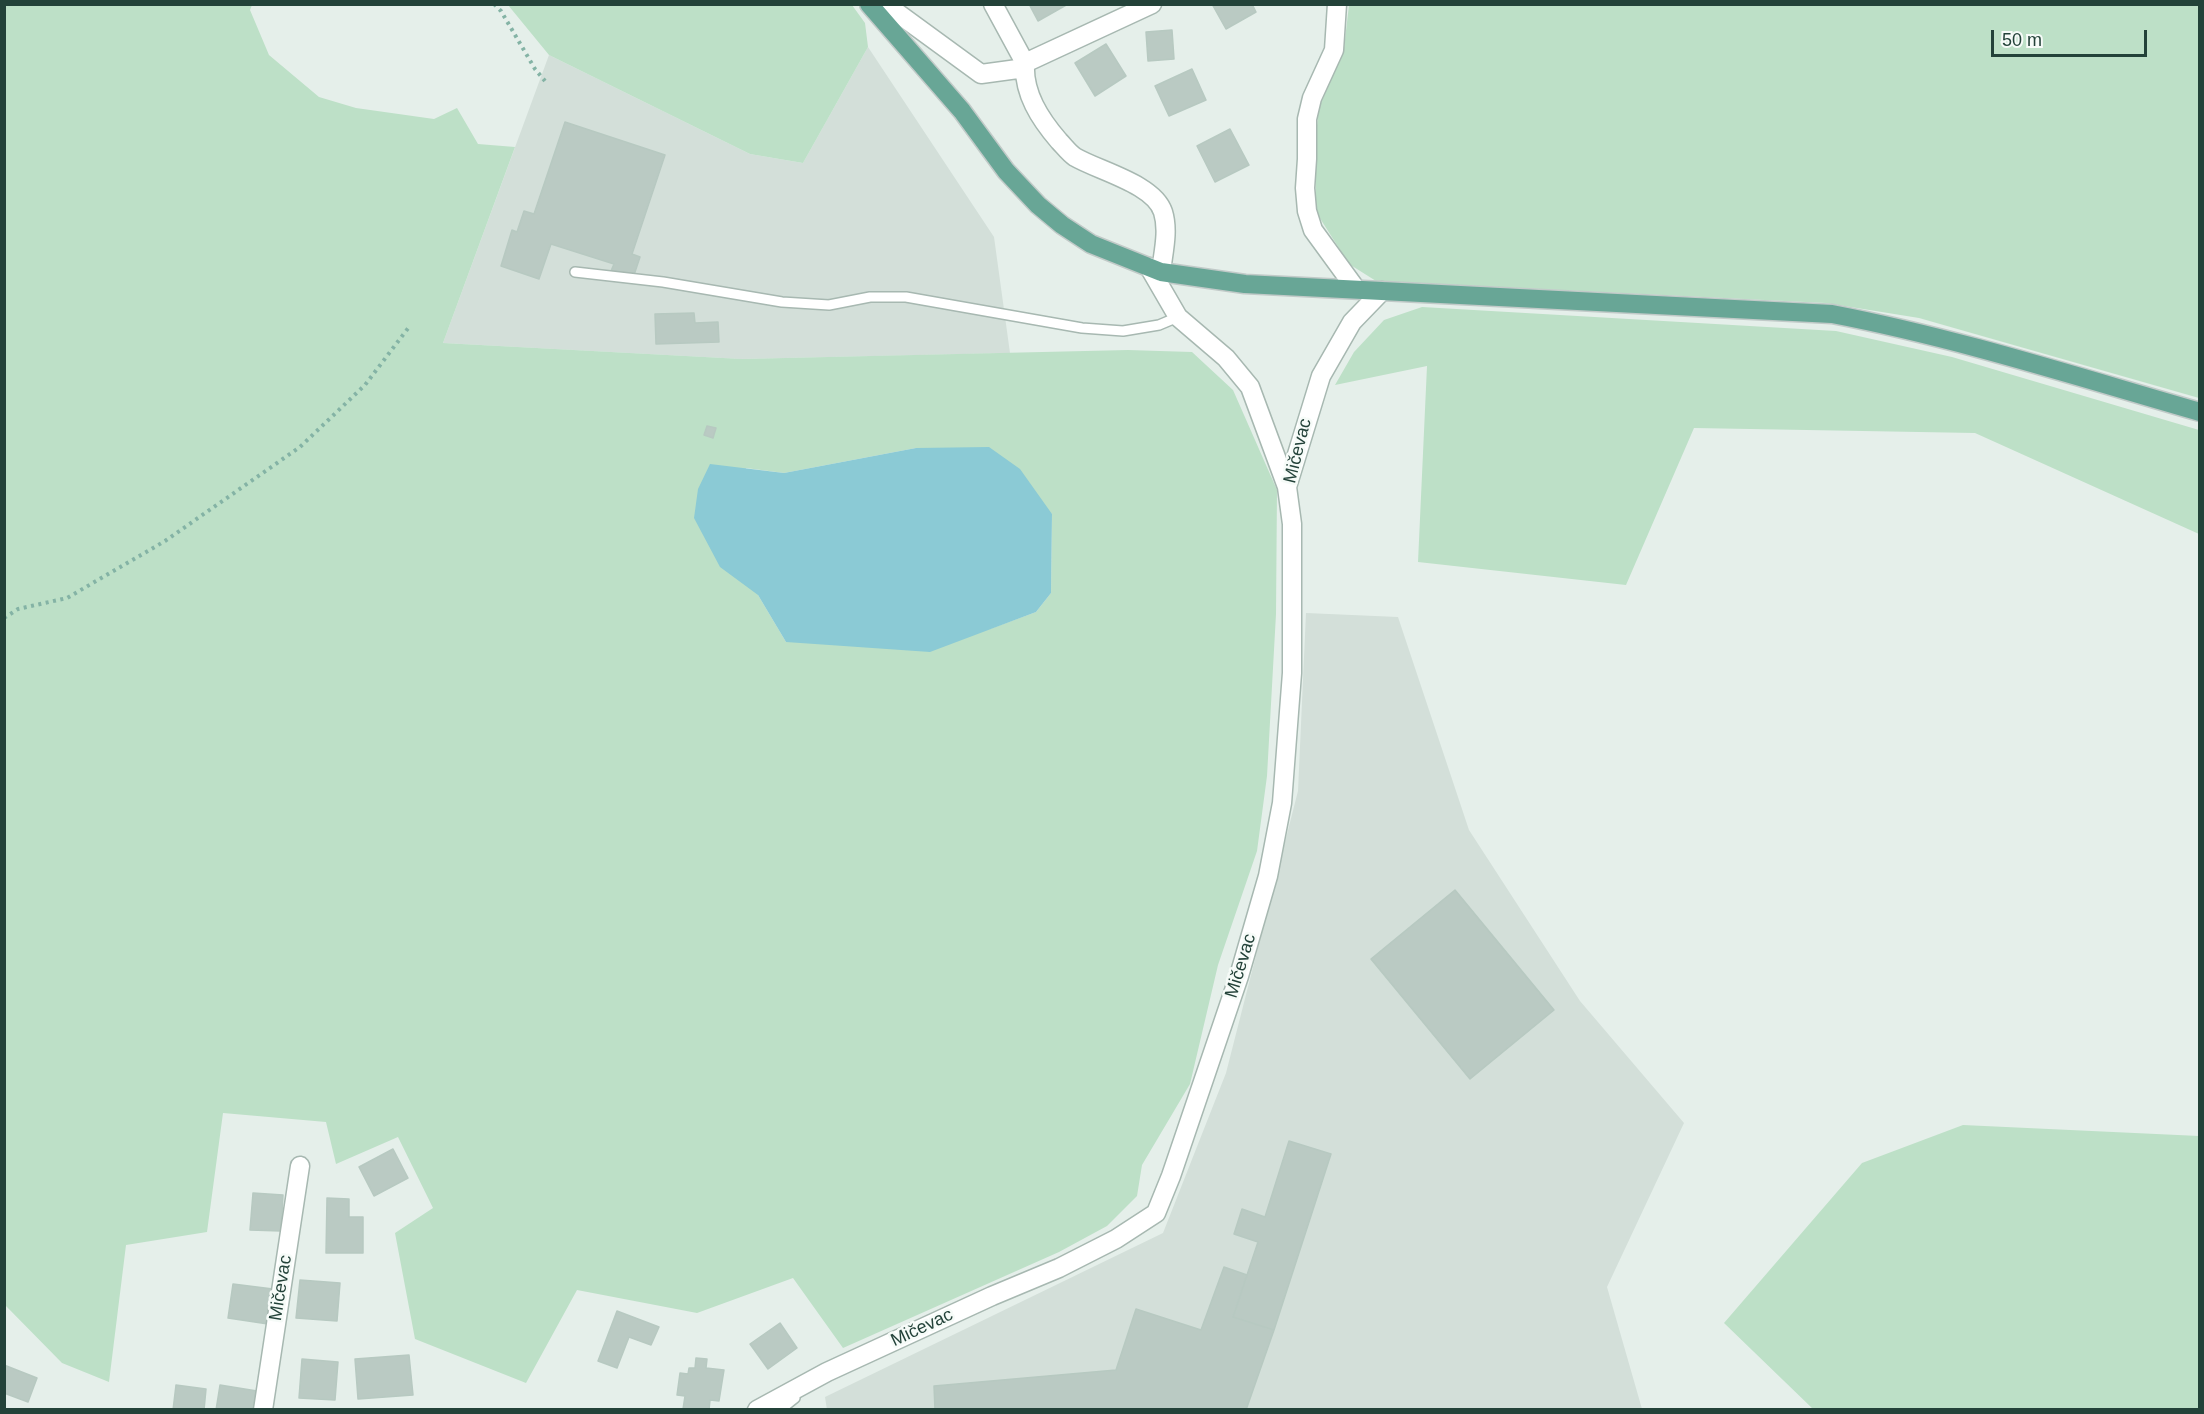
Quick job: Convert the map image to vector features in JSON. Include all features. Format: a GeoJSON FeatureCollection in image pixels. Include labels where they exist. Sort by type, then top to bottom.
{"type":"FeatureCollection","features":[{"type":"Feature","properties":{"kind":"main road"},"geometry":{"type":"LineString","coordinates":[[870,4],[962,111],[1006,171],[1038,205],[1091,244],[1155,269],[1245,284],[1832,315],[1886,324],[2199,412]]}},
{"type":"Feature","properties":{"kind":"street"},"geometry":{"type":"LineString","coordinates":[[882,4],[981,74],[1025,65],[1152,4]]}},
{"type":"Feature","properties":{"kind":"street"},"geometry":{"type":"LineString","coordinates":[[993,4],[1025,65],[1025,83],[1032,102],[1050,130],[1073,156],[1143,189],[1162,210],[1166,226],[1155,269],[1178,317],[1226,358],[1250,387],[1287,486]]}},
{"type":"Feature","properties":{"kind":"street"},"geometry":{"type":"LineString","coordinates":[[1337,4],[1334,50],[1312,98],[1307,119],[1306,211],[1313,230],[1356,289]]}},
{"type":"Feature","properties":{"kind":"street","name":"Mičevac"},"geometry":{"type":"LineString","coordinates":[[757,1410],[827,1372],[992,1296],[1059,1268],[1116,1239],[1156,1212],[1171,1176],[1239,976],[1268,876],[1282,802],[1292,673],[1292,524],[1287,486],[1321,376],[1352,322],[1382,291]]}},
{"type":"Feature","properties":{"kind":"street","name":"Mičevac"},"geometry":{"type":"LineString","coordinates":[[263,1410],[300,1166]]}},
{"type":"Feature","properties":{"kind":"lane"},"geometry":{"type":"LineString","coordinates":[[575,272],[663,282],[782,302],[829,305],[870,297],[906,297],[1092,329],[1123,331],[1160,324],[1178,317]]}},
{"type":"Feature","properties":{"kind":"lane"},"geometry":{"type":"LineString","coordinates":[[780,1410],[827,1372]]}},
{"type":"Feature","properties":{"kind":"path"},"geometry":{"type":"LineString","coordinates":[[494,4],[501,11],[535,69],[545,81]]}},
{"type":"Feature","properties":{"kind":"path"},"geometry":{"type":"LineString","coordinates":[[4,618],[18,609],[67,598],[76,593],[165,541],[300,447],[365,385],[409,327]]}},
{"type":"Feature","properties":{"kind":"shaded area"},"geometry":{"type":"Polygon","coordinates":[[[868,47],[994,237],[1010,353],[741,359],[443,343],[549,55],[750,154],[803,163],[868,47]]]}},
{"type":"Feature","properties":{"kind":"shaded area"},"geometry":{"type":"Polygon","coordinates":[[[1306,613],[1398,617],[1469,830],[1580,1001],[1684,1123],[1607,1287],[1642,1409],[827,1410],[825,1397],[1163,1233],[1226,1073],[1298,791],[1306,613]]]}},
{"type":"Feature","properties":{"kind":"green space"},"geometry":{"type":"Polygon","coordinates":[[[4,5],[252,5],[250,10],[269,55],[319,97],[356,108],[434,119],[457,108],[478,144],[515,147],[443,343],[742,359],[1128,350],[1192,352],[1233,390],[1277,490],[1276,614],[1267,776],[1257,851],[1218,965],[1190,1084],[1142,1165],[1137,1196],[1107,1226],[1059,1252],[843,1348],[793,1278],[697,1313],[577,1290],[526,1383],[415,1339],[395,1233],[433,1208],[398,1137],[336,1164],[326,1122],[223,1113],[207,1232],[126,1245],[109,1382],[62,1363],[5,1305],[4,5]],[[916,448],[784,473],[746,468],[758,595],[786,642],[990,629],[1036,612],[1051,593],[1052,514],[916,448]]]}},
{"type":"Feature","properties":{"kind":"green space"},"geometry":{"type":"Polygon","coordinates":[[[508,5],[852,5],[865,23],[868,47],[803,163],[750,154],[549,55],[508,5]]]}},
{"type":"Feature","properties":{"kind":"green space"},"geometry":{"type":"Polygon","coordinates":[[[1349,5],[2199,5],[2199,398],[1919,318],[1826,303],[1376,281],[1349,264],[1316,212],[1315,143],[1319,108],[1344,48],[1349,5]]]}},
{"type":"Feature","properties":{"kind":"green space"},"geometry":{"type":"Polygon","coordinates":[[[1422,307],[1836,331],[1952,357],[2199,430],[2199,534],[1975,433],[1694,428],[1626,585],[1418,562],[1427,366],[1335,385],[1354,352],[1384,320],[1422,307]]]}},
{"type":"Feature","properties":{"kind":"green space"},"geometry":{"type":"Polygon","coordinates":[[[1963,1125],[2199,1136],[2199,1409],[1813,1409],[1724,1323],[1862,1163],[1963,1125]]]}},
{"type":"Feature","properties":{"kind":"water"},"geometry":{"type":"Polygon","coordinates":[[[989,447],[1020,469],[1052,514],[1051,593],[1036,612],[930,652],[786,642],[758,595],[720,567],[694,518],[698,489],[710,464],[784,473],[916,448],[989,447]]]}},
{"type":"Feature","properties":{"kind":"building"},"geometry":{"type":"Polygon","coordinates":[[[1029,4],[1068,4],[1038,21],[1029,4]]]}},
{"type":"Feature","properties":{"kind":"building"},"geometry":{"type":"Polygon","coordinates":[[[1212,4],[1252,4],[1256,12],[1226,29],[1212,4]]]}},
{"type":"Feature","properties":{"kind":"building"},"geometry":{"type":"Polygon","coordinates":[[[1172,30],[1174,59],[1148,61],[1146,32],[1172,30]]]}},
{"type":"Feature","properties":{"kind":"building"},"geometry":{"type":"Polygon","coordinates":[[[1106,44],[1126,76],[1095,96],[1075,63],[1106,44]]]}},
{"type":"Feature","properties":{"kind":"building"},"geometry":{"type":"Polygon","coordinates":[[[1192,69],[1206,100],[1169,116],[1155,86],[1192,69]]]}},
{"type":"Feature","properties":{"kind":"building"},"geometry":{"type":"Polygon","coordinates":[[[565,122],[665,155],[632,254],[640,257],[633,278],[611,271],[614,264],[551,244],[539,279],[501,266],[512,230],[517,232],[524,211],[534,214],[565,122]]]}},
{"type":"Feature","properties":{"kind":"building"},"geometry":{"type":"Polygon","coordinates":[[[1230,129],[1249,165],[1215,182],[1197,146],[1230,129]]]}},
{"type":"Feature","properties":{"kind":"building"},"geometry":{"type":"Polygon","coordinates":[[[694,313],[695,323],[718,322],[719,342],[656,344],[655,314],[694,313]]]}},
{"type":"Feature","properties":{"kind":"building"},"geometry":{"type":"Polygon","coordinates":[[[707,426],[716,428],[713,438],[704,435],[707,426]]]}},
{"type":"Feature","properties":{"kind":"building"},"geometry":{"type":"Polygon","coordinates":[[[1455,890],[1554,1010],[1470,1079],[1371,959],[1455,890]]]}},
{"type":"Feature","properties":{"kind":"building"},"geometry":{"type":"Polygon","coordinates":[[[1289,1141],[1331,1154],[1274,1330],[1233,1317],[1258,1242],[1234,1234],[1242,1209],[1265,1217],[1289,1141]]]}},
{"type":"Feature","properties":{"kind":"building"},"geometry":{"type":"Polygon","coordinates":[[[393,1149],[408,1178],[374,1196],[359,1167],[393,1149]]]}},
{"type":"Feature","properties":{"kind":"building"},"geometry":{"type":"Polygon","coordinates":[[[253,1193],[283,1195],[281,1231],[250,1230],[253,1193]]]}},
{"type":"Feature","properties":{"kind":"building"},"geometry":{"type":"Polygon","coordinates":[[[327,1198],[349,1199],[349,1217],[363,1217],[363,1253],[326,1253],[327,1198]]]}},
{"type":"Feature","properties":{"kind":"building"},"geometry":{"type":"Polygon","coordinates":[[[1224,1267],[1247,1275],[1233,1317],[1274,1330],[1246,1410],[935,1410],[934,1386],[1116,1370],[1136,1309],[1201,1330],[1224,1267]]]}},
{"type":"Feature","properties":{"kind":"building"},"geometry":{"type":"Polygon","coordinates":[[[300,1280],[340,1283],[337,1321],[296,1318],[300,1280]]]}},
{"type":"Feature","properties":{"kind":"building"},"geometry":{"type":"Polygon","coordinates":[[[233,1284],[273,1289],[268,1324],[228,1318],[233,1284]]]}},
{"type":"Feature","properties":{"kind":"building"},"geometry":{"type":"Polygon","coordinates":[[[617,1311],[659,1327],[651,1345],[629,1337],[617,1368],[598,1361],[617,1311]]]}},
{"type":"Feature","properties":{"kind":"building"},"geometry":{"type":"Polygon","coordinates":[[[780,1323],[797,1348],[768,1369],[750,1344],[780,1323]]]}},
{"type":"Feature","properties":{"kind":"building"},"geometry":{"type":"Polygon","coordinates":[[[409,1355],[413,1395],[358,1399],[355,1359],[409,1355]]]}},
{"type":"Feature","properties":{"kind":"building"},"geometry":{"type":"Polygon","coordinates":[[[696,1358],[707,1359],[706,1368],[724,1370],[719,1401],[710,1400],[709,1410],[683,1409],[685,1396],[677,1395],[680,1373],[688,1374],[689,1368],[695,1368],[696,1358]]]}},
{"type":"Feature","properties":{"kind":"building"},"geometry":{"type":"Polygon","coordinates":[[[302,1359],[338,1362],[335,1400],[299,1398],[302,1359]]]}},
{"type":"Feature","properties":{"kind":"building"},"geometry":{"type":"Polygon","coordinates":[[[4,1365],[37,1378],[28,1402],[4,1393],[4,1365]]]}},
{"type":"Feature","properties":{"kind":"building"},"geometry":{"type":"Polygon","coordinates":[[[176,1385],[206,1389],[204,1410],[173,1410],[176,1385]]]}},
{"type":"Feature","properties":{"kind":"building"},"geometry":{"type":"Polygon","coordinates":[[[220,1385],[257,1391],[255,1410],[216,1410],[220,1385]]]}}]}
